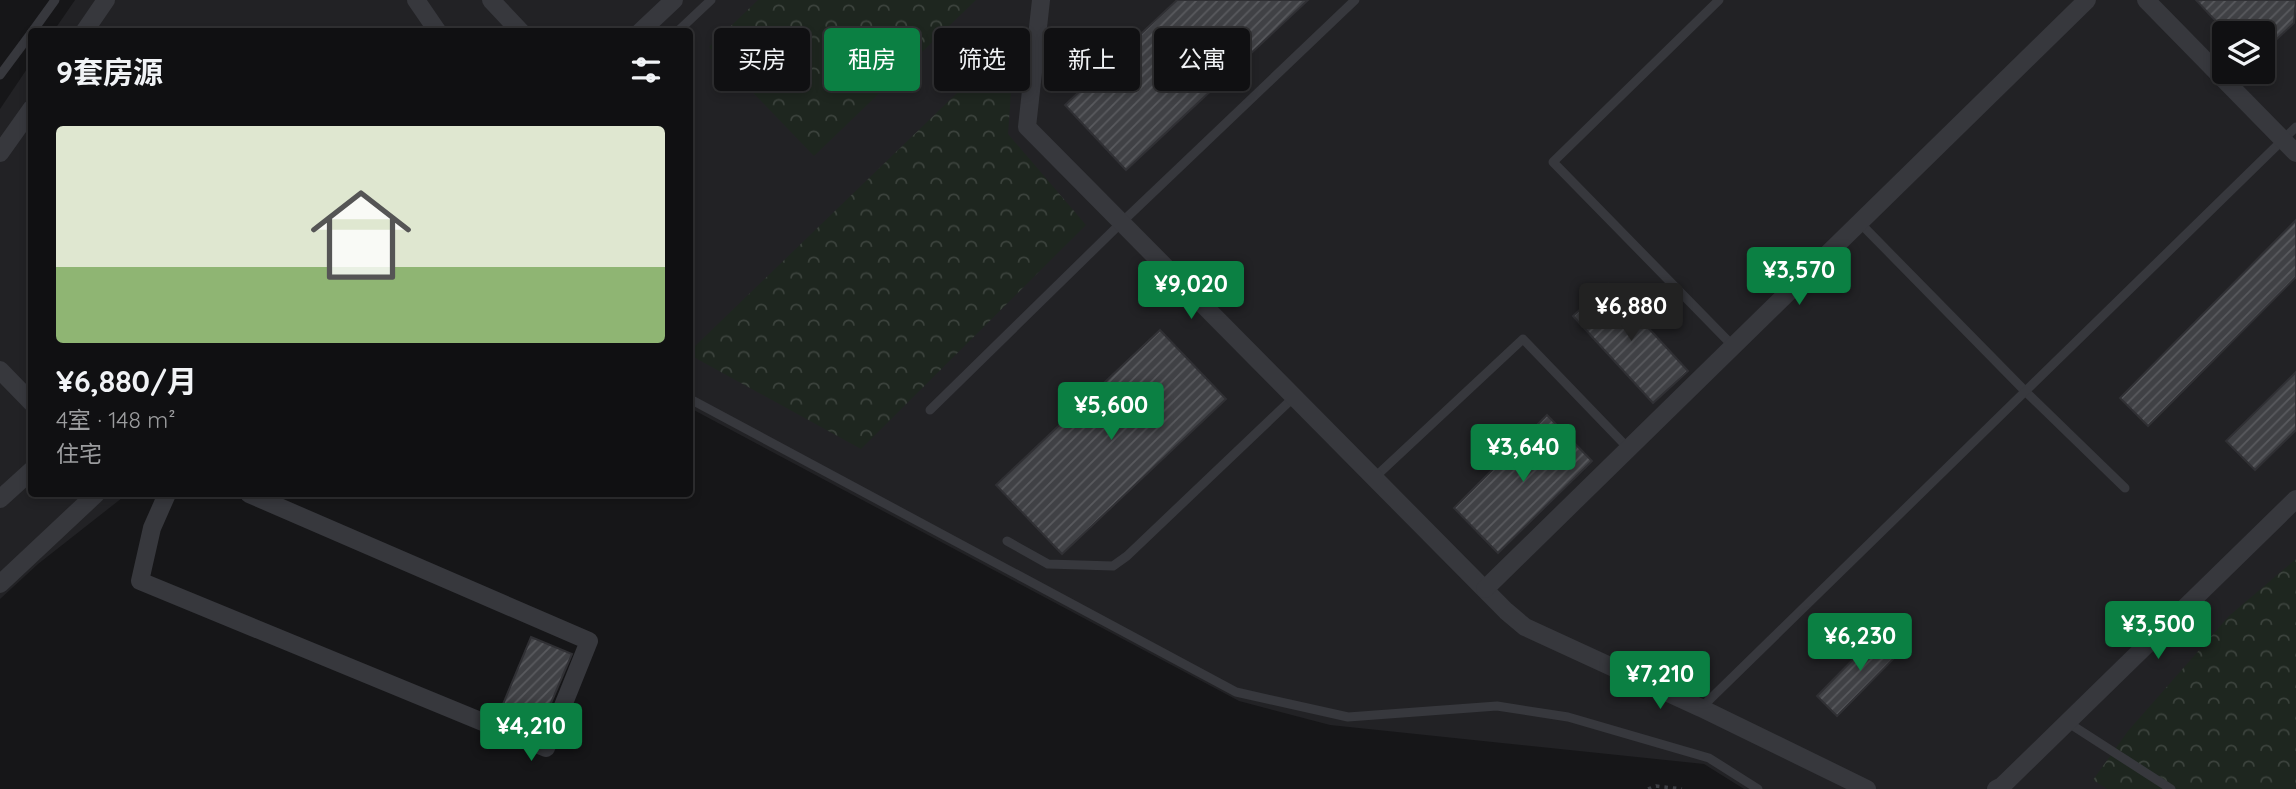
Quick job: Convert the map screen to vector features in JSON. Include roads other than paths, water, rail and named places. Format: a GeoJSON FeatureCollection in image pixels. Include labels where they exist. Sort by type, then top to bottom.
{"type":"FeatureCollection","features":[{"type":"Feature","properties":{"kind":"street"},"geometry":{"type":"LineString","coordinates":[[88,28],[106,0]]}},
{"type":"Feature","properties":{"kind":"street"},"geometry":{"type":"LineString","coordinates":[[416,0],[435,28]]}},
{"type":"Feature","properties":{"kind":"street"},"geometry":{"type":"LineString","coordinates":[[491,0],[517,28]]}},
{"type":"Feature","properties":{"kind":"street"},"geometry":{"type":"LineString","coordinates":[[644,28],[674,0]]}},
{"type":"Feature","properties":{"kind":"street"},"geometry":{"type":"LineString","coordinates":[[1041,0],[1027,127],[1485,589],[1525,627],[1701,708],[1867,789]]}},
{"type":"Feature","properties":{"kind":"street"},"geometry":{"type":"LineString","coordinates":[[1485,589],[1627,447],[2087,0]]}},
{"type":"Feature","properties":{"kind":"street"},"geometry":{"type":"LineString","coordinates":[[2146,0],[2296,153]]}},
{"type":"Feature","properties":{"kind":"street"},"geometry":{"type":"LineString","coordinates":[[0,153],[28,114]]}},
{"type":"Feature","properties":{"kind":"street"},"geometry":{"type":"LineString","coordinates":[[0,370],[28,399]]}},
{"type":"Feature","properties":{"kind":"street"},"geometry":{"type":"LineString","coordinates":[[0,499],[28,474]]}},
{"type":"Feature","properties":{"kind":"street"},"geometry":{"type":"LineString","coordinates":[[0,584],[93,497]]}},
{"type":"Feature","properties":{"kind":"street"},"geometry":{"type":"LineString","coordinates":[[166,497],[152,528],[140,581],[546,748],[589,641],[256,497]]}},
{"type":"Feature","properties":{"kind":"street"},"geometry":{"type":"LineString","coordinates":[[1996,789],[2296,499]]}},
{"type":"Feature","properties":{"kind":"lane"},"geometry":{"type":"LineString","coordinates":[[35,28],[55,0]]}},
{"type":"Feature","properties":{"kind":"lane"},"geometry":{"type":"LineString","coordinates":[[681,28],[711,0]]}},
{"type":"Feature","properties":{"kind":"lane"},"geometry":{"type":"LineString","coordinates":[[930,410],[1355,0]]}},
{"type":"Feature","properties":{"kind":"lane"},"geometry":{"type":"LineString","coordinates":[[1719,0],[1553,162],[1732,345]]}},
{"type":"Feature","properties":{"kind":"lane"},"geometry":{"type":"LineString","coordinates":[[0,75],[28,37]]}},
{"type":"Feature","properties":{"kind":"lane"},"geometry":{"type":"LineString","coordinates":[[1701,708],[2296,127]]}},
{"type":"Feature","properties":{"kind":"lane"},"geometry":{"type":"LineString","coordinates":[[1859,222],[2025,391],[2125,488]]}},
{"type":"Feature","properties":{"kind":"lane"},"geometry":{"type":"LineString","coordinates":[[1374,478],[1523,340],[1627,447]]}},
{"type":"Feature","properties":{"kind":"lane"},"geometry":{"type":"LineString","coordinates":[[1007,541],[1048,564],[1113,566],[1127,556],[1294,397]]}},
{"type":"Feature","properties":{"kind":"lane"},"geometry":{"type":"LineString","coordinates":[[693,401],[1236,692],[1348,717],[1497,706],[1568,717],[1709,758],[1758,789]]}},
{"type":"Feature","properties":{"kind":"lane"},"geometry":{"type":"LineString","coordinates":[[2067,722],[2171,789]]}}]}
